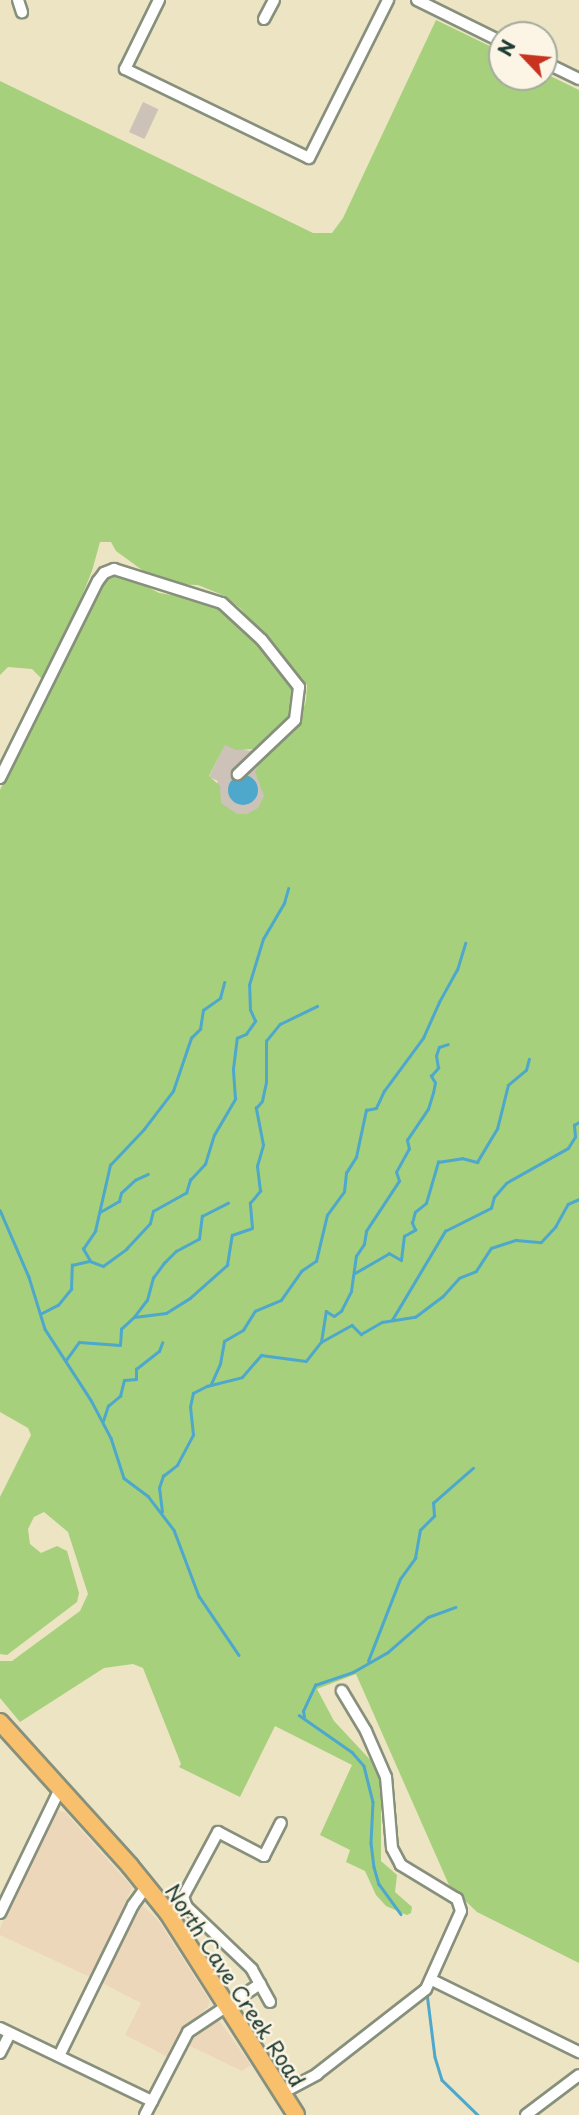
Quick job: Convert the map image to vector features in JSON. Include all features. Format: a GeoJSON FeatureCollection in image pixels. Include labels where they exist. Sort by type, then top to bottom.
{"type":"FeatureCollection","features":[{"type":"Feature","properties":{"kind":"main road","name":"North Cave Creek Road"},"geometry":{"type":"LineString","coordinates":[[0,1722],[148,1886],[185,1938],[296,2115]]}},
{"type":"Feature","properties":{"kind":"street"},"geometry":{"type":"LineString","coordinates":[[18,0],[22,12]]}},
{"type":"Feature","properties":{"kind":"street"},"geometry":{"type":"LineString","coordinates":[[159,0],[125,69],[309,158],[388,0]]}},
{"type":"Feature","properties":{"kind":"street"},"geometry":{"type":"LineString","coordinates":[[264,19],[274,0]]}},
{"type":"Feature","properties":{"kind":"street"},"geometry":{"type":"LineString","coordinates":[[417,0],[488,35]]}},
{"type":"Feature","properties":{"kind":"street"},"geometry":{"type":"LineString","coordinates":[[558,69],[579,79]]}},
{"type":"Feature","properties":{"kind":"street"},"geometry":{"type":"LineString","coordinates":[[0,778],[98,581],[104,573],[114,569],[222,603],[262,640],[299,687],[300,704],[295,720],[238,775]]}},
{"type":"Feature","properties":{"kind":"street"},"geometry":{"type":"LineString","coordinates":[[282,2093],[317,2074],[426,1989],[461,1911],[457,1899],[401,1865],[392,1848],[386,1777],[366,1731],[342,1690]]}},
{"type":"Feature","properties":{"kind":"street"},"geometry":{"type":"LineString","coordinates":[[0,1913],[60,1789]]}},
{"type":"Feature","properties":{"kind":"street"},"geometry":{"type":"LineString","coordinates":[[270,2002],[252,1969],[184,1902],[186,1890],[218,1832],[264,1856],[281,1824]]}},
{"type":"Feature","properties":{"kind":"street"},"geometry":{"type":"LineString","coordinates":[[59,2056],[132,1905],[148,1886]]}},
{"type":"Feature","properties":{"kind":"street"},"geometry":{"type":"LineString","coordinates":[[432,1980],[579,2052]]}},
{"type":"Feature","properties":{"kind":"street"},"geometry":{"type":"LineString","coordinates":[[145,2115],[188,2032],[260,1984]]}},
{"type":"Feature","properties":{"kind":"street"},"geometry":{"type":"LineString","coordinates":[[0,2053],[5,2030],[152,2101]]}},
{"type":"Feature","properties":{"kind":"street"},"geometry":{"type":"LineString","coordinates":[[526,2115],[579,2075]]}},
{"type":"Feature","properties":{"kind":"shaded area"},"geometry":{"type":"Polygon","coordinates":[[[143,102],[158,109],[144,139],[129,132],[143,102]]]}},
{"type":"Feature","properties":{"kind":"shaded area"},"geometry":{"type":"Polygon","coordinates":[[[225,744],[249,751],[256,749],[261,754],[281,804],[246,834],[200,815],[218,781],[209,777],[225,744]]]}},
{"type":"Feature","properties":{"kind":"shaded area"},"geometry":{"type":"Polygon","coordinates":[[[59,1811],[65,1812],[132,1887],[92,1978],[0,1935],[0,1928],[53,1816],[59,1811]]]}},
{"type":"Feature","properties":{"kind":"shaded area"},"geometry":{"type":"Polygon","coordinates":[[[143,1906],[158,1920],[210,2001],[208,2007],[184,2028],[168,2057],[125,2035],[141,2003],[102,1983],[137,1909],[143,1906]]]}},
{"type":"Feature","properties":{"kind":"shaded area"},"geometry":{"type":"Polygon","coordinates":[[[218,2019],[251,2065],[242,2071],[188,2045],[195,2033],[218,2019]]]}},
{"type":"Feature","properties":{"kind":"green space"},"geometry":{"type":"Polygon","coordinates":[[[436,20],[488,45],[488,91],[558,91],[558,80],[579,90],[579,1963],[477,1912],[449,1885],[356,1674],[317,1689],[334,1721],[376,1766],[381,1780],[381,1861],[397,1875],[395,1892],[412,1907],[411,1913],[407,1915],[386,1906],[376,1895],[365,1871],[346,1862],[350,1850],[320,1835],[352,1765],[275,1726],[240,1797],[179,1767],[181,1764],[143,1668],[133,1664],[104,1668],[20,1722],[0,1698],[0,1661],[12,1661],[80,1611],[88,1594],[68,1532],[44,1512],[34,1517],[28,1529],[30,1544],[41,1553],[57,1546],[67,1551],[79,1593],[77,1602],[7,1655],[0,1654],[0,1497],[31,1435],[28,1428],[0,1412],[0,790],[103,582],[110,574],[125,575],[159,593],[203,600],[226,611],[294,682],[296,698],[293,712],[256,749],[236,750],[225,745],[209,776],[220,786],[221,803],[237,814],[247,814],[258,808],[264,796],[255,772],[263,757],[299,720],[306,701],[307,685],[241,609],[225,596],[198,585],[171,584],[149,575],[116,551],[111,542],[100,542],[92,571],[55,663],[43,680],[32,669],[8,667],[0,675],[0,81],[313,233],[332,233],[343,218],[436,20]]]}},
{"type":"Feature","properties":{"kind":"water"},"geometry":{"type":"Polygon","coordinates":[[[243,775],[249,776],[257,784],[257,796],[249,804],[243,805],[237,804],[229,796],[228,790],[229,784],[237,776],[243,775]]]}},
{"type":"Feature","properties":{"kind":"waterway"},"geometry":{"type":"LineString","coordinates":[[40,1314],[58,1305],[71,1289],[72,1265],[90,1261],[103,1266],[126,1249],[150,1223],[153,1211],[186,1193],[190,1180],[205,1164],[214,1135],[235,1099],[233,1069],[237,1038],[246,1034],[255,1021],[250,1010],[249,985],[263,939],[284,903],[288,889]]}},
{"type":"Feature","properties":{"kind":"waterway"},"geometry":{"type":"LineString","coordinates":[[211,1384],[220,1364],[224,1341],[243,1330],[255,1311],[281,1300],[301,1271],[316,1261],[327,1215],[344,1192],[346,1173],[356,1157],[366,1110],[376,1108],[384,1091],[423,1038],[457,970],[465,943]]}},
{"type":"Feature","properties":{"kind":"waterway"},"geometry":{"type":"LineString","coordinates":[[90,1261],[83,1249],[95,1231],[110,1165],[144,1129],[173,1091],[191,1038],[200,1029],[203,1010],[220,998],[224,983]]}},
{"type":"Feature","properties":{"kind":"waterway"},"geometry":{"type":"LineString","coordinates":[[66,1360],[79,1342],[120,1345],[121,1329],[134,1317],[166,1313],[190,1298],[227,1265],[232,1235],[252,1228],[250,1203],[260,1191],[257,1166],[263,1145],[256,1108],[262,1101],[266,1082],[266,1041],[280,1024],[317,1006]]}},
{"type":"Feature","properties":{"kind":"waterway"},"geometry":{"type":"LineString","coordinates":[[321,1342],[326,1311],[334,1316],[341,1311],[351,1291],[356,1256],[364,1244],[366,1231],[399,1181],[396,1172],[409,1149],[407,1140],[428,1109],[433,1093],[435,1083],[431,1076],[438,1068],[436,1056],[439,1047],[448,1044]]}},
{"type":"Feature","properties":{"kind":"waterway"},"geometry":{"type":"LineString","coordinates":[[355,1273],[389,1253],[401,1260],[404,1236],[415,1230],[412,1223],[415,1212],[426,1203],[438,1162],[462,1158],[477,1162],[497,1129],[508,1085],[526,1070],[529,1059]]}},
{"type":"Feature","properties":{"kind":"waterway"},"geometry":{"type":"LineString","coordinates":[[392,1320],[445,1231],[491,1208],[494,1197],[506,1183],[568,1148],[575,1137],[574,1125],[579,1122]]}},
{"type":"Feature","properties":{"kind":"waterway"},"geometry":{"type":"LineString","coordinates":[[100,1212],[119,1201],[121,1193],[135,1180],[148,1174]]}},
{"type":"Feature","properties":{"kind":"waterway"},"geometry":{"type":"LineString","coordinates":[[162,1512],[159,1488],[163,1476],[177,1465],[193,1435],[190,1407],[193,1393],[207,1386],[242,1377],[261,1355],[306,1361],[321,1342],[352,1325],[361,1334],[382,1322],[415,1317],[442,1297],[459,1278],[476,1271],[491,1248],[516,1240],[541,1242],[555,1227],[568,1204],[579,1199]]}},
{"type":"Feature","properties":{"kind":"waterway"},"geometry":{"type":"LineString","coordinates":[[134,1317],[147,1300],[153,1278],[164,1263],[176,1251],[199,1239],[202,1216],[228,1203]]}},
{"type":"Feature","properties":{"kind":"waterway"},"geometry":{"type":"LineString","coordinates":[[0,1210],[29,1277],[45,1329],[91,1400],[111,1438],[124,1478],[148,1496],[174,1530],[199,1596],[239,1655]]}},
{"type":"Feature","properties":{"kind":"waterway"},"geometry":{"type":"LineString","coordinates":[[103,1421],[108,1406],[120,1396],[124,1380],[136,1379],[136,1369],[159,1351],[162,1343]]}},
{"type":"Feature","properties":{"kind":"waterway"},"geometry":{"type":"LineString","coordinates":[[368,1661],[400,1579],[415,1558],[420,1530],[434,1516],[433,1503],[473,1468]]}},
{"type":"Feature","properties":{"kind":"waterway"},"geometry":{"type":"LineString","coordinates":[[304,1717],[303,1711],[315,1685],[353,1672],[388,1652],[428,1617],[455,1607]]}},
{"type":"Feature","properties":{"kind":"waterway"},"geometry":{"type":"LineString","coordinates":[[299,1715],[352,1752],[364,1766],[373,1802],[371,1843],[374,1867],[379,1884],[401,1914]]}},
{"type":"Feature","properties":{"kind":"waterway"},"geometry":{"type":"LineString","coordinates":[[427,1993],[435,2057],[442,2080],[478,2115]]}}]}
